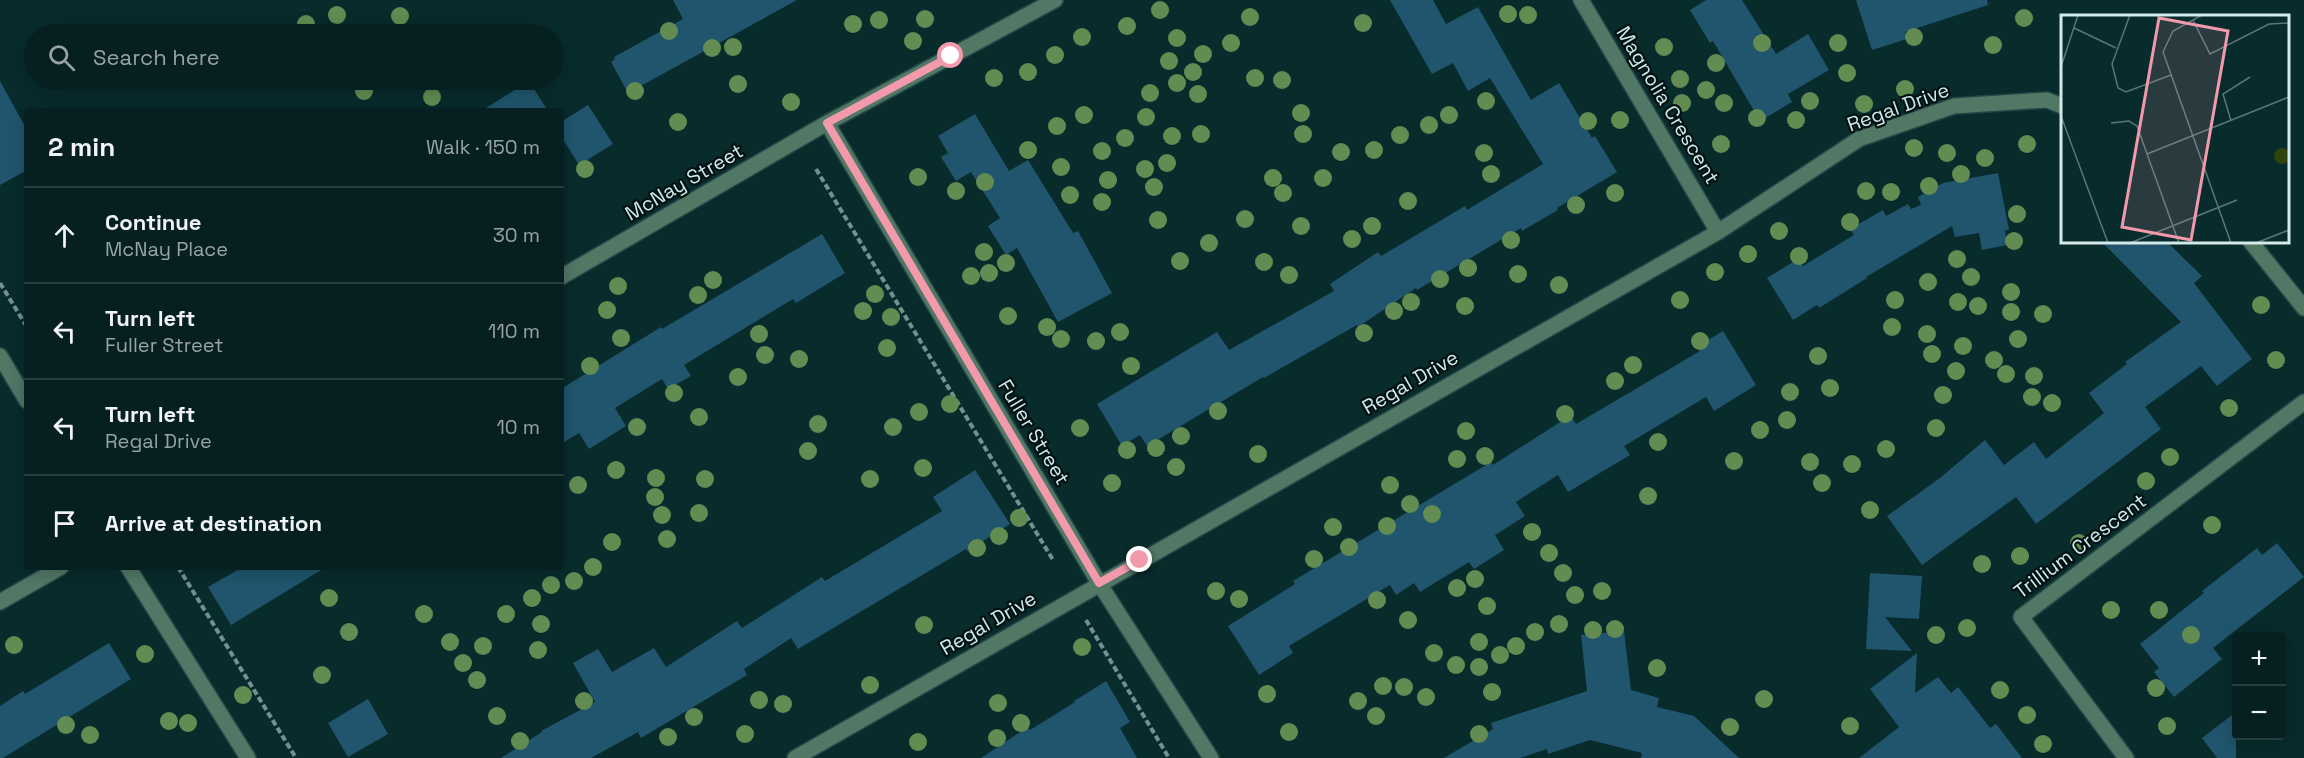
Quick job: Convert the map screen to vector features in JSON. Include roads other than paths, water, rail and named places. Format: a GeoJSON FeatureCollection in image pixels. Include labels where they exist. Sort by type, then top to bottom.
{"type":"FeatureCollection","features":[{"type":"Feature","properties":{"kind":"street","name":"McNay Street"},"geometry":{"type":"LineString","coordinates":[[564,275],[827,123],[1055,0]]}},
{"type":"Feature","properties":{"kind":"street","name":"Magnolia Crescent"},"geometry":{"type":"LineString","coordinates":[[1581,0],[1718,232]]}},
{"type":"Feature","properties":{"kind":"street","name":"Regal Drive"},"geometry":{"type":"LineString","coordinates":[[795,758],[1718,232],[1858,139],[1954,106],[2047,100],[2061,106]]}},
{"type":"Feature","properties":{"kind":"street","name":"Fuller Street"},"geometry":{"type":"LineString","coordinates":[[827,123],[1099,583],[1210,758]]}},
{"type":"Feature","properties":{"kind":"street"},"geometry":{"type":"LineString","coordinates":[[2252,243],[2304,308]]}},
{"type":"Feature","properties":{"kind":"street"},"geometry":{"type":"LineString","coordinates":[[0,356],[24,396]]}},
{"type":"Feature","properties":{"kind":"street","name":"Trillium Crescent"},"geometry":{"type":"LineString","coordinates":[[2126,758],[2021,617],[2304,402]]}},
{"type":"Feature","properties":{"kind":"street"},"geometry":{"type":"LineString","coordinates":[[0,602],[56,570]]}},
{"type":"Feature","properties":{"kind":"street"},"geometry":{"type":"LineString","coordinates":[[130,570],[248,758]]}}]}
